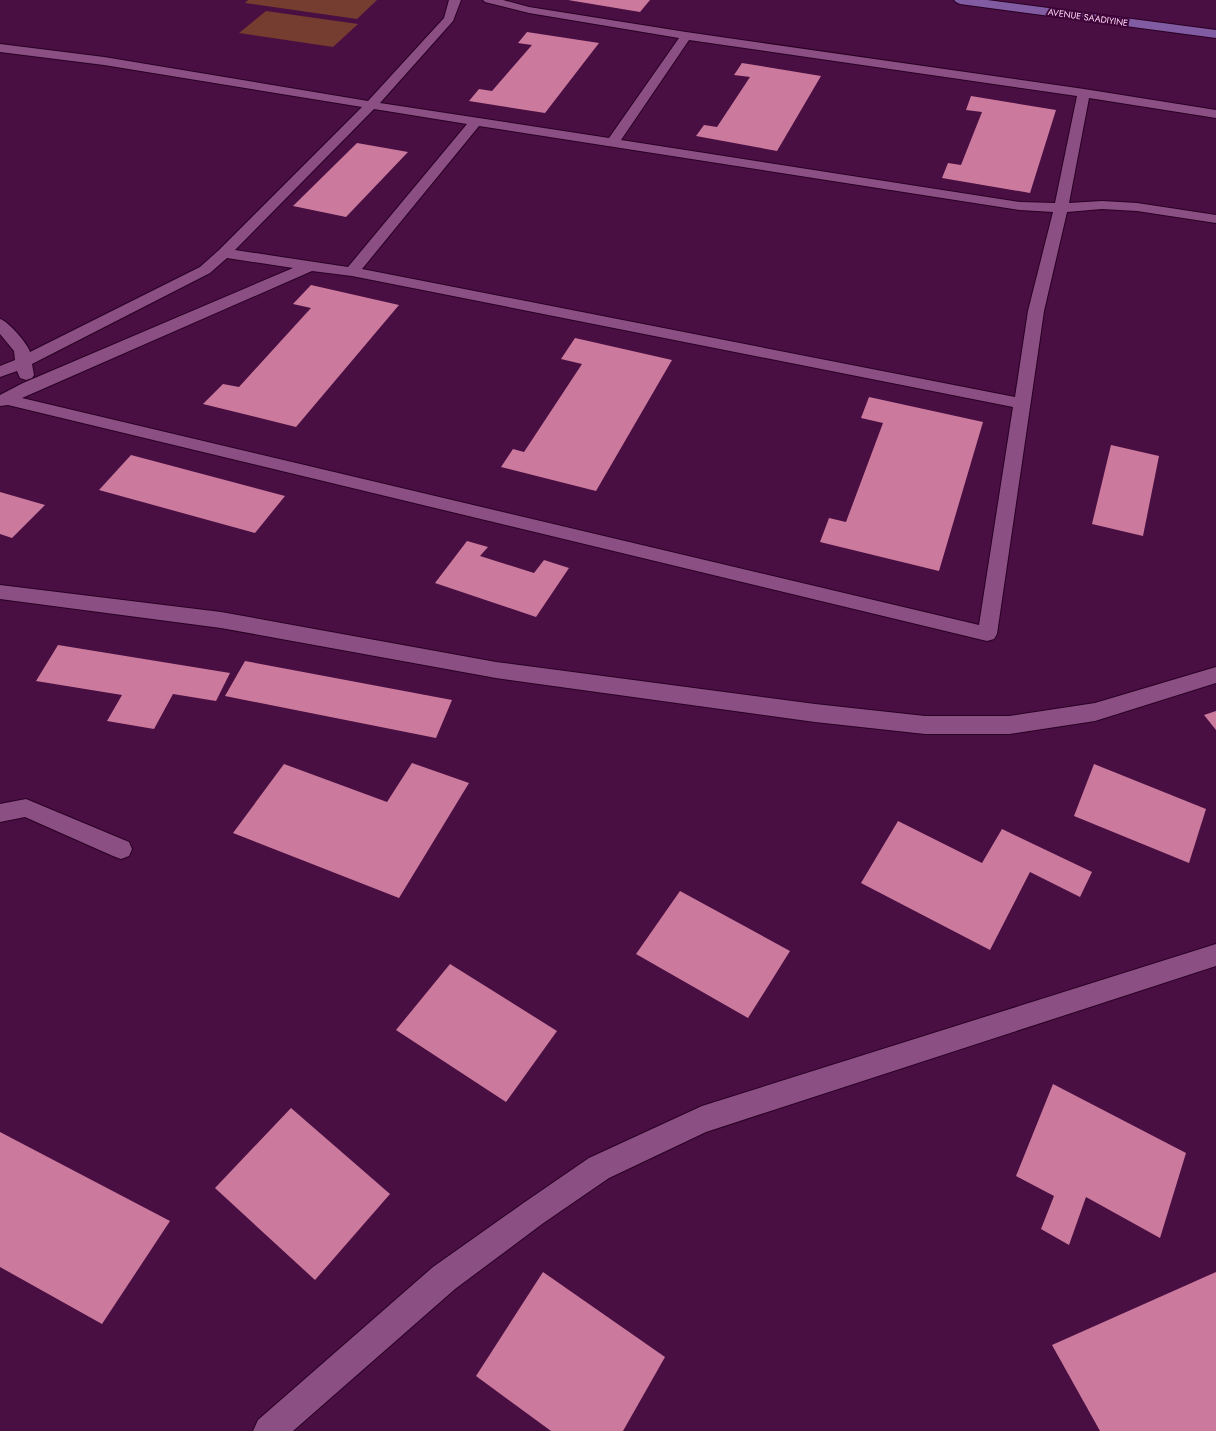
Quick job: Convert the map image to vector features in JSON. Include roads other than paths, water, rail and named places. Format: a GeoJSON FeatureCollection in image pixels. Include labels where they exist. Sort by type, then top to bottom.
{"type":"FeatureCollection","features":[{"type":"Feature","properties":{"kind":"main road","name":"AVENUE SAADIYINE"},"geometry":{"type":"LineString","coordinates":[[960,0],[1216,34]]}},
{"type":"Feature","properties":{"kind":"street"},"geometry":{"type":"LineString","coordinates":[[0,592],[221,620],[496,670],[807,712],[926,725],[1009,725],[1095,712],[1216,675]]}},
{"type":"Feature","properties":{"kind":"street"},"geometry":{"type":"LineString","coordinates":[[269,1431],[444,1278],[532,1214],[599,1168],[702,1120],[1216,955]]}},
{"type":"Feature","properties":{"kind":"lane"},"geometry":{"type":"LineString","coordinates":[[0,372],[24,362],[204,270],[224,253],[371,105],[449,19],[455,0]]}},
{"type":"Feature","properties":{"kind":"lane"},"geometry":{"type":"LineString","coordinates":[[489,0],[528,10],[686,36],[1084,93],[1216,114]]}},
{"type":"Feature","properties":{"kind":"lane"},"geometry":{"type":"LineString","coordinates":[[612,143],[686,36]]}},
{"type":"Feature","properties":{"kind":"lane"},"geometry":{"type":"LineString","coordinates":[[0,48],[104,62],[1020,206],[1061,208],[1102,205],[1138,207],[1216,219]]}},
{"type":"Feature","properties":{"kind":"lane"},"geometry":{"type":"LineString","coordinates":[[3,401],[987,634],[1036,311],[1061,208],[1084,93]]}},
{"type":"Feature","properties":{"kind":"lane"},"geometry":{"type":"LineString","coordinates":[[352,272],[476,121]]}},
{"type":"Feature","properties":{"kind":"lane"},"geometry":{"type":"LineString","coordinates":[[224,253],[352,272],[1022,404]]}},
{"type":"Feature","properties":{"kind":"lane"},"geometry":{"type":"LineString","coordinates":[[3,401],[29,387],[310,266]]}},
{"type":"Feature","properties":{"kind":"lane"},"geometry":{"type":"LineString","coordinates":[[0,324],[22,350],[29,387]]}},
{"type":"Feature","properties":{"kind":"lane"},"geometry":{"type":"LineString","coordinates":[[0,813],[26,808],[121,849]]}}]}
